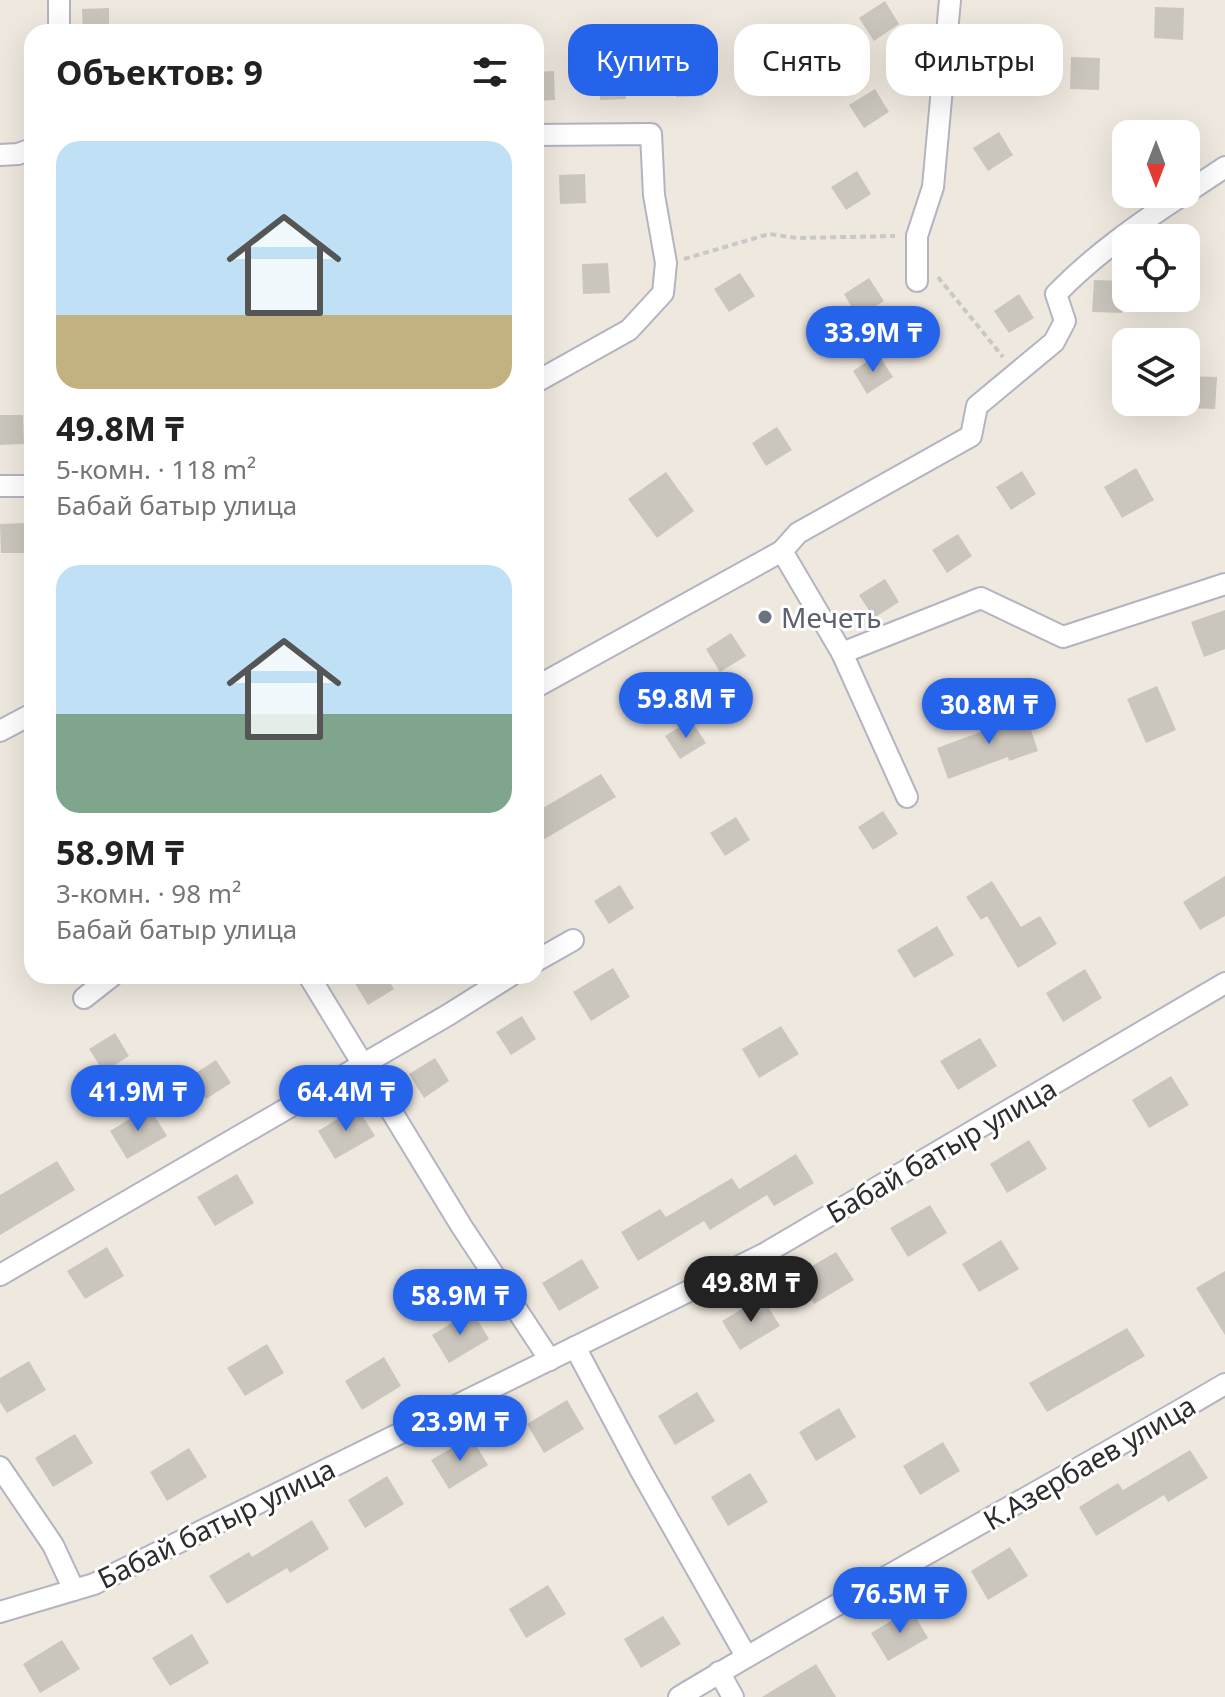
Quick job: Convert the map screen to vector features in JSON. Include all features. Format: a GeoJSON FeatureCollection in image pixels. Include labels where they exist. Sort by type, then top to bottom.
{"type":"FeatureCollection","features":[{"type":"Feature","properties":{"kind":"street"},"geometry":{"type":"LineString","coordinates":[[59,0],[59,24]]}},
{"type":"Feature","properties":{"kind":"street"},"geometry":{"type":"LineString","coordinates":[[917,281],[918,245],[933,187],[950,0]]}},
{"type":"Feature","properties":{"kind":"street"},"geometry":{"type":"LineString","coordinates":[[544,135],[651,134],[654,195],[666,263],[663,293],[629,330],[544,378]]}},
{"type":"Feature","properties":{"kind":"street"},"geometry":{"type":"LineString","coordinates":[[0,155],[24,152]]}},
{"type":"Feature","properties":{"kind":"street"},"geometry":{"type":"LineString","coordinates":[[1200,183],[1225,167]]}},
{"type":"Feature","properties":{"kind":"street"},"geometry":{"type":"LineString","coordinates":[[544,683],[782,551],[798,533],[971,436],[977,406],[1054,342],[1060,332],[1065,321],[1056,294],[1076,273],[1134,226],[1162,208]]}},
{"type":"Feature","properties":{"kind":"street"},"geometry":{"type":"LineString","coordinates":[[0,486],[24,486]]}},
{"type":"Feature","properties":{"kind":"street"},"geometry":{"type":"LineString","coordinates":[[782,551],[842,653],[907,797]]}},
{"type":"Feature","properties":{"kind":"street"},"geometry":{"type":"LineString","coordinates":[[842,653],[981,598],[1063,637],[1225,584]]}},
{"type":"Feature","properties":{"kind":"street"},"geometry":{"type":"LineString","coordinates":[[0,731],[24,718]]}},
{"type":"Feature","properties":{"kind":"street"},"geometry":{"type":"LineString","coordinates":[[544,956],[573,940]]}},
{"type":"Feature","properties":{"kind":"street","name":"Бабай батыр улица"},"geometry":{"type":"LineString","coordinates":[[0,1612],[94,1584],[764,1254],[1225,983]]}},
{"type":"Feature","properties":{"kind":"street"},"geometry":{"type":"LineString","coordinates":[[84,998],[102,984]]}},
{"type":"Feature","properties":{"kind":"street"},"geometry":{"type":"LineString","coordinates":[[314,984],[462,1227],[550,1360]]}},
{"type":"Feature","properties":{"kind":"street"},"geometry":{"type":"LineString","coordinates":[[0,1275],[496,984]]}},
{"type":"Feature","properties":{"kind":"street"},"geometry":{"type":"LineString","coordinates":[[575,1347],[746,1656]]}},
{"type":"Feature","properties":{"kind":"street","name":"К.Азербаев улица"},"geometry":{"type":"LineString","coordinates":[[679,1697],[826,1608],[1098,1459],[1225,1384]]}},
{"type":"Feature","properties":{"kind":"street"},"geometry":{"type":"LineString","coordinates":[[0,1467],[53,1545],[74,1590]]}},
{"type":"Feature","properties":{"kind":"street"},"geometry":{"type":"LineString","coordinates":[[719,1672],[733,1697]]}},
{"type":"Feature","properties":{"kind":"path"},"geometry":{"type":"LineString","coordinates":[[666,263],[769,234],[918,245],[1016,374]]}},
{"type":"Feature","properties":{"kind":"building"},"geometry":{"type":"Polygon","coordinates":[[[885,1],[899,24],[886,24],[886,33],[874,41],[870,35],[870,24],[863,24],[859,18],[885,1]]]}},
{"type":"Feature","properties":{"kind":"building"},"geometry":{"type":"Polygon","coordinates":[[[1155,7],[1184,8],[1183,40],[1154,38],[1155,7]]]}},
{"type":"Feature","properties":{"kind":"building"},"geometry":{"type":"Polygon","coordinates":[[[109,8],[109,24],[83,24],[82,9],[109,8]]]}},
{"type":"Feature","properties":{"kind":"building"},"geometry":{"type":"Polygon","coordinates":[[[1071,57],[1100,58],[1099,90],[1070,89],[1071,57]]]}},
{"type":"Feature","properties":{"kind":"building"},"geometry":{"type":"Polygon","coordinates":[[[554,71],[555,100],[544,101],[544,72],[554,71]]]}},
{"type":"Feature","properties":{"kind":"building"},"geometry":{"type":"Polygon","coordinates":[[[875,89],[889,112],[864,128],[849,105],[864,96],[870,96],[875,89]]]}},
{"type":"Feature","properties":{"kind":"building"},"geometry":{"type":"Polygon","coordinates":[[[600,96],[626,96],[626,99],[600,100],[600,96]]]}},
{"type":"Feature","properties":{"kind":"building"},"geometry":{"type":"Polygon","coordinates":[[[999,132],[1013,155],[988,171],[973,148],[999,132]]]}},
{"type":"Feature","properties":{"kind":"building"},"geometry":{"type":"Polygon","coordinates":[[[857,171],[871,194],[846,210],[831,187],[857,171]]]}},
{"type":"Feature","properties":{"kind":"building"},"geometry":{"type":"Polygon","coordinates":[[[585,174],[586,203],[560,204],[559,175],[585,174]]]}},
{"type":"Feature","properties":{"kind":"building"},"geometry":{"type":"Polygon","coordinates":[[[608,263],[610,293],[583,294],[582,264],[608,263]]]}},
{"type":"Feature","properties":{"kind":"building"},"geometry":{"type":"Polygon","coordinates":[[[740,273],[755,296],[729,312],[714,289],[740,273]]]}},
{"type":"Feature","properties":{"kind":"building"},"geometry":{"type":"Polygon","coordinates":[[[869,278],[884,301],[858,318],[844,294],[869,278]]]}},
{"type":"Feature","properties":{"kind":"building"},"geometry":{"type":"Polygon","coordinates":[[[1094,280],[1112,281],[1112,312],[1122,313],[1092,312],[1094,280]]]}},
{"type":"Feature","properties":{"kind":"building"},"geometry":{"type":"Polygon","coordinates":[[[1019,294],[1034,318],[1009,333],[994,311],[1019,294]]]}},
{"type":"Feature","properties":{"kind":"building"},"geometry":{"type":"Polygon","coordinates":[[[878,354],[893,377],[867,394],[853,371],[878,354]]]}},
{"type":"Feature","properties":{"kind":"building"},"geometry":{"type":"Polygon","coordinates":[[[1200,376],[1217,377],[1215,409],[1200,408],[1200,376]]]}},
{"type":"Feature","properties":{"kind":"building"},"geometry":{"type":"Polygon","coordinates":[[[0,415],[23,415],[24,444],[0,445],[0,415]]]}},
{"type":"Feature","properties":{"kind":"building"},"geometry":{"type":"Polygon","coordinates":[[[777,427],[792,450],[766,466],[752,443],[777,427]]]}},
{"type":"Feature","properties":{"kind":"building"},"geometry":{"type":"Polygon","coordinates":[[[1136,468],[1154,500],[1122,518],[1104,487],[1136,468]]]}},
{"type":"Feature","properties":{"kind":"building"},"geometry":{"type":"Polygon","coordinates":[[[1022,471],[1036,494],[1011,510],[996,487],[1022,471]]]}},
{"type":"Feature","properties":{"kind":"building"},"geometry":{"type":"Polygon","coordinates":[[[666,472],[694,511],[657,538],[628,499],[666,472]]]}},
{"type":"Feature","properties":{"kind":"building"},"geometry":{"type":"Polygon","coordinates":[[[24,523],[24,553],[1,553],[0,524],[24,523]]]}},
{"type":"Feature","properties":{"kind":"building"},"geometry":{"type":"Polygon","coordinates":[[[958,534],[972,556],[947,573],[932,550],[958,534]]]}},
{"type":"Feature","properties":{"kind":"building"},"geometry":{"type":"Polygon","coordinates":[[[885,579],[899,602],[874,618],[859,595],[885,579]]]}},
{"type":"Feature","properties":{"kind":"building"},"geometry":{"type":"Polygon","coordinates":[[[1225,610],[1225,649],[1204,657],[1191,622],[1225,610]]]}},
{"type":"Feature","properties":{"kind":"building"},"geometry":{"type":"Polygon","coordinates":[[[731,633],[746,656],[720,672],[706,649],[731,633]]]}},
{"type":"Feature","properties":{"kind":"building"},"geometry":{"type":"Polygon","coordinates":[[[1157,686],[1176,730],[1146,743],[1127,699],[1157,686]]]}},
{"type":"Feature","properties":{"kind":"building"},"geometry":{"type":"Polygon","coordinates":[[[1025,712],[1038,751],[1009,761],[1008,757],[948,779],[937,748],[997,726],[996,721],[1025,712]]]}},
{"type":"Feature","properties":{"kind":"building"},"geometry":{"type":"Polygon","coordinates":[[[691,720],[706,743],[680,759],[665,736],[691,720]]]}},
{"type":"Feature","properties":{"kind":"building"},"geometry":{"type":"Polygon","coordinates":[[[601,774],[616,797],[544,839],[544,807],[601,774]]]}},
{"type":"Feature","properties":{"kind":"building"},"geometry":{"type":"Polygon","coordinates":[[[883,811],[898,834],[873,850],[858,827],[883,811]]]}},
{"type":"Feature","properties":{"kind":"building"},"geometry":{"type":"Polygon","coordinates":[[[736,817],[750,840],[725,856],[710,833],[736,817]]]}},
{"type":"Feature","properties":{"kind":"building"},"geometry":{"type":"Polygon","coordinates":[[[1225,876],[1225,916],[1200,930],[1183,902],[1225,876]]]}},
{"type":"Feature","properties":{"kind":"building"},"geometry":{"type":"Polygon","coordinates":[[[992,881],[1021,927],[1040,916],[1057,944],[1018,968],[987,916],[981,920],[966,897],[992,881]]]}},
{"type":"Feature","properties":{"kind":"building"},"geometry":{"type":"Polygon","coordinates":[[[620,885],[634,908],[609,924],[594,901],[620,885]]]}},
{"type":"Feature","properties":{"kind":"building"},"geometry":{"type":"Polygon","coordinates":[[[937,926],[954,955],[914,978],[897,950],[937,926]]]}},
{"type":"Feature","properties":{"kind":"building"},"geometry":{"type":"Polygon","coordinates":[[[613,968],[630,997],[591,1021],[573,992],[613,968]]]}},
{"type":"Feature","properties":{"kind":"building"},"geometry":{"type":"Polygon","coordinates":[[[1085,969],[1102,998],[1063,1022],[1046,993],[1085,969]]]}},
{"type":"Feature","properties":{"kind":"building"},"geometry":{"type":"Polygon","coordinates":[[[355,984],[391,984],[394,989],[368,1005],[355,984]]]}},
{"type":"Feature","properties":{"kind":"building"},"geometry":{"type":"Polygon","coordinates":[[[522,1016],[536,1039],[511,1055],[496,1032],[522,1016]]]}},
{"type":"Feature","properties":{"kind":"building"},"geometry":{"type":"Polygon","coordinates":[[[781,1026],[799,1054],[759,1078],[742,1049],[781,1026]]]}},
{"type":"Feature","properties":{"kind":"building"},"geometry":{"type":"Polygon","coordinates":[[[115,1033],[129,1056],[104,1072],[89,1049],[115,1033]]]}},
{"type":"Feature","properties":{"kind":"building"},"geometry":{"type":"Polygon","coordinates":[[[980,1038],[997,1066],[958,1090],[940,1061],[980,1038]]]}},
{"type":"Feature","properties":{"kind":"building"},"geometry":{"type":"Polygon","coordinates":[[[435,1058],[449,1081],[424,1098],[409,1074],[435,1058]]]}},
{"type":"Feature","properties":{"kind":"building"},"geometry":{"type":"Polygon","coordinates":[[[216,1060],[231,1083],[206,1099],[191,1076],[216,1060]]]}},
{"type":"Feature","properties":{"kind":"building"},"geometry":{"type":"Polygon","coordinates":[[[1171,1076],[1189,1105],[1149,1128],[1132,1100],[1171,1076]]]}},
{"type":"Feature","properties":{"kind":"building"},"geometry":{"type":"Polygon","coordinates":[[[149,1107],[167,1136],[127,1159],[110,1131],[149,1107]]]}},
{"type":"Feature","properties":{"kind":"building"},"geometry":{"type":"Polygon","coordinates":[[[357,1107],[375,1136],[335,1159],[318,1131],[357,1107]]]}},
{"type":"Feature","properties":{"kind":"building"},"geometry":{"type":"Polygon","coordinates":[[[1029,1140],[1047,1169],[1007,1193],[990,1164],[1029,1140]]]}},
{"type":"Feature","properties":{"kind":"building"},"geometry":{"type":"Polygon","coordinates":[[[796,1154],[814,1183],[774,1206],[767,1195],[710,1230],[704,1221],[638,1261],[621,1232],[660,1209],[666,1217],[732,1178],[739,1189],[796,1154]]]}},
{"type":"Feature","properties":{"kind":"building"},"geometry":{"type":"Polygon","coordinates":[[[57,1161],[75,1190],[0,1235],[0,1195],[57,1161]]]}},
{"type":"Feature","properties":{"kind":"building"},"geometry":{"type":"Polygon","coordinates":[[[237,1174],[254,1203],[215,1226],[197,1197],[237,1174]]]}},
{"type":"Feature","properties":{"kind":"building"},"geometry":{"type":"Polygon","coordinates":[[[930,1205],[947,1233],[908,1257],[890,1228],[930,1205]]]}},
{"type":"Feature","properties":{"kind":"building"},"geometry":{"type":"Polygon","coordinates":[[[1001,1240],[1019,1269],[979,1292],[962,1264],[1001,1240]]]}},
{"type":"Feature","properties":{"kind":"building"},"geometry":{"type":"Polygon","coordinates":[[[107,1247],[124,1276],[85,1299],[67,1271],[107,1247]]]}},
{"type":"Feature","properties":{"kind":"building"},"geometry":{"type":"Polygon","coordinates":[[[836,1252],[854,1280],[814,1304],[797,1275],[836,1252]]]}},
{"type":"Feature","properties":{"kind":"building"},"geometry":{"type":"Polygon","coordinates":[[[582,1259],[599,1288],[559,1311],[542,1283],[582,1259]]]}},
{"type":"Feature","properties":{"kind":"building"},"geometry":{"type":"Polygon","coordinates":[[[1225,1271],[1225,1335],[1196,1288],[1225,1271]]]}},
{"type":"Feature","properties":{"kind":"building"},"geometry":{"type":"Polygon","coordinates":[[[762,1297],[780,1326],[740,1350],[722,1321],[762,1297]]]}},
{"type":"Feature","properties":{"kind":"building"},"geometry":{"type":"Polygon","coordinates":[[[472,1311],[489,1339],[449,1363],[432,1335],[472,1311]]]}},
{"type":"Feature","properties":{"kind":"building"},"geometry":{"type":"Polygon","coordinates":[[[1127,1328],[1145,1356],[1047,1412],[1029,1383],[1127,1328]]]}},
{"type":"Feature","properties":{"kind":"building"},"geometry":{"type":"Polygon","coordinates":[[[267,1344],[284,1373],[245,1396],[227,1368],[267,1344]]]}},
{"type":"Feature","properties":{"kind":"building"},"geometry":{"type":"Polygon","coordinates":[[[384,1357],[401,1386],[362,1410],[345,1381],[384,1357]]]}},
{"type":"Feature","properties":{"kind":"building"},"geometry":{"type":"Polygon","coordinates":[[[29,1361],[46,1390],[7,1413],[0,1402],[0,1378],[29,1361]]]}},
{"type":"Feature","properties":{"kind":"building"},"geometry":{"type":"Polygon","coordinates":[[[697,1392],[715,1421],[675,1445],[658,1416],[697,1392]]]}},
{"type":"Feature","properties":{"kind":"building"},"geometry":{"type":"Polygon","coordinates":[[[567,1400],[584,1429],[544,1453],[527,1424],[567,1400]]]}},
{"type":"Feature","properties":{"kind":"building"},"geometry":{"type":"Polygon","coordinates":[[[839,1408],[856,1437],[816,1461],[799,1432],[839,1408]]]}},
{"type":"Feature","properties":{"kind":"building"},"geometry":{"type":"Polygon","coordinates":[[[75,1434],[93,1463],[53,1487],[35,1458],[75,1434]]]}},
{"type":"Feature","properties":{"kind":"building"},"geometry":{"type":"Polygon","coordinates":[[[471,1437],[488,1465],[449,1489],[431,1460],[471,1437]]]}},
{"type":"Feature","properties":{"kind":"building"},"geometry":{"type":"Polygon","coordinates":[[[943,1442],[960,1471],[920,1495],[903,1466],[943,1442]]]}},
{"type":"Feature","properties":{"kind":"building"},"geometry":{"type":"Polygon","coordinates":[[[189,1448],[207,1477],[167,1501],[150,1472],[189,1448]]]}},
{"type":"Feature","properties":{"kind":"building"},"geometry":{"type":"Polygon","coordinates":[[[1190,1450],[1208,1478],[1168,1502],[1164,1495],[1096,1536],[1079,1507],[1118,1483],[1123,1490],[1190,1450]]]}},
{"type":"Feature","properties":{"kind":"building"},"geometry":{"type":"Polygon","coordinates":[[[750,1473],[768,1502],[728,1526],[711,1497],[750,1473]]]}},
{"type":"Feature","properties":{"kind":"building"},"geometry":{"type":"Polygon","coordinates":[[[387,1476],[404,1504],[365,1528],[348,1500],[387,1476]]]}},
{"type":"Feature","properties":{"kind":"building"},"geometry":{"type":"Polygon","coordinates":[[[312,1520],[329,1549],[290,1573],[287,1568],[227,1604],[209,1576],[249,1552],[252,1557],[312,1520]]]}},
{"type":"Feature","properties":{"kind":"building"},"geometry":{"type":"Polygon","coordinates":[[[1010,1547],[1028,1576],[988,1600],[971,1571],[1010,1547]]]}},
{"type":"Feature","properties":{"kind":"building"},"geometry":{"type":"Polygon","coordinates":[[[548,1585],[566,1614],[526,1638],[509,1609],[548,1585]]]}},
{"type":"Feature","properties":{"kind":"building"},"geometry":{"type":"Polygon","coordinates":[[[911,1609],[928,1638],[888,1661],[871,1633],[911,1609]]]}},
{"type":"Feature","properties":{"kind":"building"},"geometry":{"type":"Polygon","coordinates":[[[663,1616],[681,1644],[641,1668],[624,1639],[663,1616]]]}},
{"type":"Feature","properties":{"kind":"building"},"geometry":{"type":"Polygon","coordinates":[[[192,1634],[209,1663],[170,1686],[152,1658],[192,1634]]]}},
{"type":"Feature","properties":{"kind":"building"},"geometry":{"type":"Polygon","coordinates":[[[62,1640],[80,1669],[40,1693],[23,1664],[62,1640]]]}},
{"type":"Feature","properties":{"kind":"building"},"geometry":{"type":"Polygon","coordinates":[[[816,1664],[836,1697],[762,1697],[816,1664]]]}},
{"type":"Feature","properties":{"kind":"place","name":"Мечеть"},"geometry":{"type":"Point","coordinates":[765,617]}}]}
